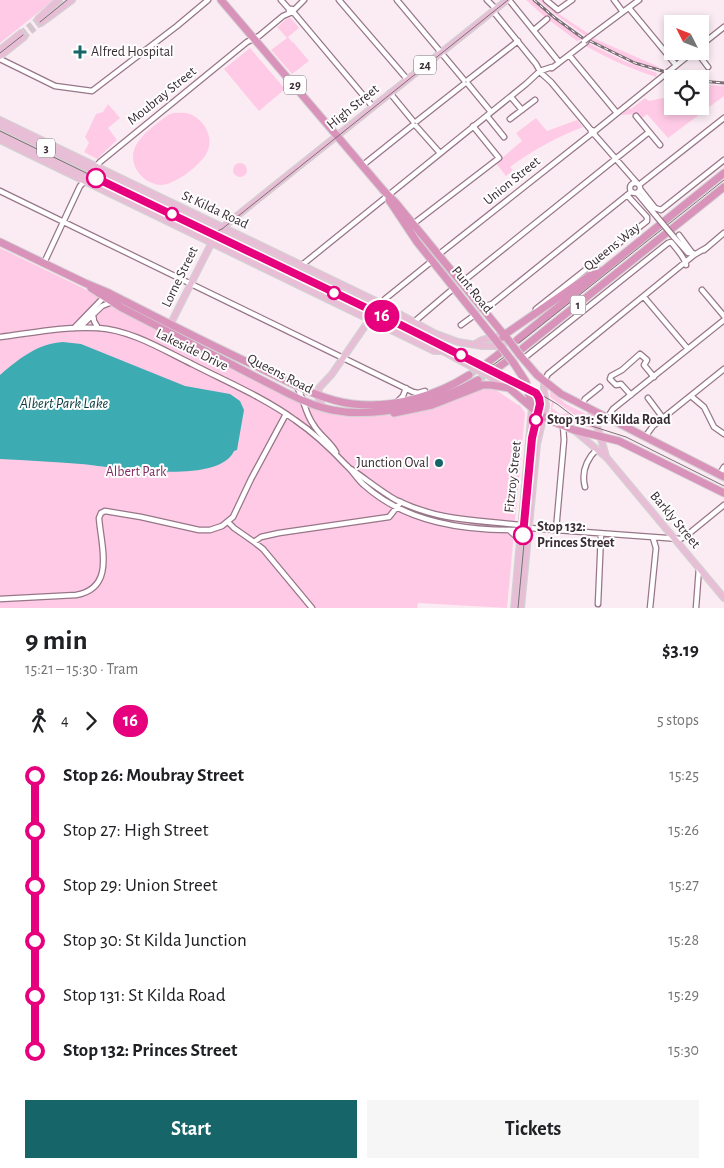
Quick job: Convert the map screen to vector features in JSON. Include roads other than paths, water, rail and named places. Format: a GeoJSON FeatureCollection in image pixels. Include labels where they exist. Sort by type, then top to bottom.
{"type":"FeatureCollection","features":[{"type":"Feature","properties":{"kind":"highway","name":"Punt Road"},"geometry":{"type":"LineString","coordinates":[[221,0],[363,165],[484,310],[507,333],[510,362],[526,382],[532,408]]}},
{"type":"Feature","properties":{"kind":"highway","name":"Queens Way"},"geometry":{"type":"LineString","coordinates":[[507,346],[724,173]]}},
{"type":"Feature","properties":{"kind":"highway","name":"Queens Way"},"geometry":{"type":"LineString","coordinates":[[523,348],[724,188]]}},
{"type":"Feature","properties":{"kind":"highway","name":"Punt Road"},"geometry":{"type":"LineString","coordinates":[[386,194],[413,238],[494,338],[507,346]]}},
{"type":"Feature","properties":{"kind":"highway","name":"Queens Road"},"geometry":{"type":"LineString","coordinates":[[0,242],[85,283],[169,328]]}},
{"type":"Feature","properties":{"kind":"highway","name":"Union Street"},"geometry":{"type":"LineString","coordinates":[[432,261],[439,256]]}},
{"type":"Feature","properties":{"kind":"highway"},"geometry":{"type":"LineString","coordinates":[[507,333],[618,258]]}},
{"type":"Feature","properties":{"kind":"highway","name":"Queens Road"},"geometry":{"type":"LineString","coordinates":[[107,295],[112,302],[297,386],[320,396],[355,404],[370,405],[397,402],[434,393],[469,375]]}},
{"type":"Feature","properties":{"kind":"highway","name":"Queens Road"},"geometry":{"type":"LineString","coordinates":[[184,335],[304,402],[323,408],[359,413],[386,410],[422,403],[447,395],[478,380]]}},
{"type":"Feature","properties":{"kind":"highway"},"geometry":{"type":"LineString","coordinates":[[507,346],[522,357],[555,390],[722,476]]}},
{"type":"Feature","properties":{"kind":"highway","name":"1"},"geometry":{"type":"LineString","coordinates":[[487,363],[507,346]]}},
{"type":"Feature","properties":{"kind":"highway"},"geometry":{"type":"LineString","coordinates":[[496,369],[510,362]]}},
{"type":"Feature","properties":{"kind":"highway"},"geometry":{"type":"LineString","coordinates":[[359,413],[364,415],[386,414],[412,410],[444,401],[483,385],[509,388]]}},
{"type":"Feature","properties":{"kind":"highway","name":"St Kilda Road"},"geometry":{"type":"LineString","coordinates":[[509,388],[544,417],[574,430],[619,441],[724,493]]}},
{"type":"Feature","properties":{"kind":"main road"},"geometry":{"type":"LineString","coordinates":[[59,0],[40,21],[72,0]]}},
{"type":"Feature","properties":{"kind":"main road","name":"High Street"},"geometry":{"type":"LineString","coordinates":[[217,235],[337,135],[508,0]]}},
{"type":"Feature","properties":{"kind":"main road"},"geometry":{"type":"LineString","coordinates":[[0,50],[22,35],[0,57]]}},
{"type":"Feature","properties":{"kind":"main road","name":"St Kilda Road"},"geometry":{"type":"LineString","coordinates":[[0,120],[20,133]]}},
{"type":"Feature","properties":{"kind":"main road","name":"St Kilda Road"},"geometry":{"type":"LineString","coordinates":[[0,126],[20,133],[94,169],[434,351],[441,351],[509,388]]}},
{"type":"Feature","properties":{"kind":"main road","name":"St Kilda Road"},"geometry":{"type":"LineString","coordinates":[[0,134],[86,179]]}},
{"type":"Feature","properties":{"kind":"main road","name":"St Kilda Road"},"geometry":{"type":"LineString","coordinates":[[0,140],[379,306]]}},
{"type":"Feature","properties":{"kind":"main road","name":"St Kilda Road"},"geometry":{"type":"LineString","coordinates":[[217,235],[302,265],[410,324],[415,323],[450,340],[507,346]]}},
{"type":"Feature","properties":{"kind":"main road","name":"Lorne Street"},"geometry":{"type":"LineString","coordinates":[[169,328],[217,235]]}},
{"type":"Feature","properties":{"kind":"main road"},"geometry":{"type":"LineString","coordinates":[[308,275],[314,271]]}},
{"type":"Feature","properties":{"kind":"main road","name":"Union Street"},"geometry":{"type":"LineString","coordinates":[[320,396],[319,388],[326,381],[379,306]]}},
{"type":"Feature","properties":{"kind":"main road"},"geometry":{"type":"LineString","coordinates":[[474,344],[507,333]]}},
{"type":"Feature","properties":{"kind":"main road","name":"Fitzroy Street"},"geometry":{"type":"LineString","coordinates":[[521,608],[537,444],[547,404],[544,381]]}},
{"type":"Feature","properties":{"kind":"main road"},"geometry":{"type":"LineString","coordinates":[[320,396],[323,408]]}},
{"type":"Feature","properties":{"kind":"main road","name":"Fitzroy Street"},"geometry":{"type":"LineString","coordinates":[[514,608],[532,408]]}},
{"type":"Feature","properties":{"kind":"main road","name":"Barkly Street"},"geometry":{"type":"LineString","coordinates":[[590,409],[597,422],[599,435],[607,458]]}},
{"type":"Feature","properties":{"kind":"main road","name":"Barkly Street"},"geometry":{"type":"LineString","coordinates":[[574,430],[607,458],[724,598]]}},
{"type":"Feature","properties":{"kind":"main road","name":"Lakeside Drive"},"geometry":{"type":"LineString","coordinates":[[520,527],[529,528]]}},
{"type":"Feature","properties":{"kind":"street"},"geometry":{"type":"LineString","coordinates":[[0,57],[55,86],[92,91],[208,0]]}},
{"type":"Feature","properties":{"kind":"street"},"geometry":{"type":"LineString","coordinates":[[281,0],[373,107]]}},
{"type":"Feature","properties":{"kind":"street"},"geometry":{"type":"LineString","coordinates":[[291,10],[304,0]]}},
{"type":"Feature","properties":{"kind":"street"},"geometry":{"type":"LineString","coordinates":[[339,0],[407,79]]}},
{"type":"Feature","properties":{"kind":"street"},"geometry":{"type":"LineString","coordinates":[[397,0],[466,82],[504,137]]}},
{"type":"Feature","properties":{"kind":"street"},"geometry":{"type":"LineString","coordinates":[[487,0],[536,64],[655,208],[661,210],[724,160]]}},
{"type":"Feature","properties":{"kind":"street"},"geometry":{"type":"LineString","coordinates":[[508,0],[559,62]]}},
{"type":"Feature","properties":{"kind":"street"},"geometry":{"type":"LineString","coordinates":[[546,0],[557,10],[572,0]]}},
{"type":"Feature","properties":{"kind":"street"},"geometry":{"type":"LineString","coordinates":[[614,0],[623,12]]}},
{"type":"Feature","properties":{"kind":"street"},"geometry":{"type":"LineString","coordinates":[[302,265],[386,194],[534,78],[559,62],[576,46],[589,39],[639,0]]}},
{"type":"Feature","properties":{"kind":"street"},"geometry":{"type":"LineString","coordinates":[[629,8],[676,66]]}},
{"type":"Feature","properties":{"kind":"street","name":"Moubray Street"},"geometry":{"type":"LineString","coordinates":[[44,263],[86,179],[94,169],[226,58],[259,36],[291,10]]}},
{"type":"Feature","properties":{"kind":"street"},"geometry":{"type":"LineString","coordinates":[[534,30],[547,19]]}},
{"type":"Feature","properties":{"kind":"street"},"geometry":{"type":"LineString","coordinates":[[709,39],[724,27]]}},
{"type":"Feature","properties":{"kind":"street"},"geometry":{"type":"LineString","coordinates":[[363,165],[518,41]]}},
{"type":"Feature","properties":{"kind":"street"},"geometry":{"type":"LineString","coordinates":[[569,54],[617,113]]}},
{"type":"Feature","properties":{"kind":"street","name":"Union Street"},"geometry":{"type":"LineString","coordinates":[[439,256],[684,60]]}},
{"type":"Feature","properties":{"kind":"street"},"geometry":{"type":"LineString","coordinates":[[702,60],[708,67]]}},
{"type":"Feature","properties":{"kind":"street"},"geometry":{"type":"LineString","coordinates":[[390,93],[440,153]]}},
{"type":"Feature","properties":{"kind":"street"},"geometry":{"type":"LineString","coordinates":[[511,96],[522,110]]}},
{"type":"Feature","properties":{"kind":"street"},"geometry":{"type":"LineString","coordinates":[[510,120],[535,100]]}},
{"type":"Feature","properties":{"kind":"street"},"geometry":{"type":"LineString","coordinates":[[636,116],[660,145]]}},
{"type":"Feature","properties":{"kind":"street"},"geometry":{"type":"LineString","coordinates":[[484,310],[629,191],[638,188],[724,118]]}},
{"type":"Feature","properties":{"kind":"street"},"geometry":{"type":"LineString","coordinates":[[413,224],[499,158],[473,126]]}},
{"type":"Feature","properties":{"kind":"street"},"geometry":{"type":"LineString","coordinates":[[461,283],[649,132]]}},
{"type":"Feature","properties":{"kind":"street"},"geometry":{"type":"LineString","coordinates":[[507,333],[647,221],[646,216],[629,191],[626,172]]}},
{"type":"Feature","properties":{"kind":"street"},"geometry":{"type":"LineString","coordinates":[[629,191],[632,184],[638,188],[657,217],[682,247],[689,253],[694,254]]}},
{"type":"Feature","properties":{"kind":"street"},"geometry":{"type":"LineString","coordinates":[[0,191],[416,393],[426,391]]}},
{"type":"Feature","properties":{"kind":"street"},"geometry":{"type":"LineString","coordinates":[[544,381],[546,375],[724,234]]}},
{"type":"Feature","properties":{"kind":"street"},"geometry":{"type":"LineString","coordinates":[[678,235],[694,254]]}},
{"type":"Feature","properties":{"kind":"street"},"geometry":{"type":"LineString","coordinates":[[522,357],[668,243],[672,244],[687,262]]}},
{"type":"Feature","properties":{"kind":"street"},"geometry":{"type":"LineString","coordinates":[[682,247],[687,262]]}},
{"type":"Feature","properties":{"kind":"street"},"geometry":{"type":"LineString","coordinates":[[687,262],[694,254],[706,248]]}},
{"type":"Feature","properties":{"kind":"street","name":"Union Street"},"geometry":{"type":"LineString","coordinates":[[379,306],[432,261]]}},
{"type":"Feature","properties":{"kind":"street"},"geometry":{"type":"LineString","coordinates":[[415,323],[454,288]]}},
{"type":"Feature","properties":{"kind":"street"},"geometry":{"type":"LineString","coordinates":[[702,290],[724,316]]}},
{"type":"Feature","properties":{"kind":"street"},"geometry":{"type":"LineString","coordinates":[[74,328],[107,295]]}},
{"type":"Feature","properties":{"kind":"street"},"geometry":{"type":"LineString","coordinates":[[644,297],[688,349]]}},
{"type":"Feature","properties":{"kind":"street"},"geometry":{"type":"LineString","coordinates":[[80,327],[102,306],[112,302]]}},
{"type":"Feature","properties":{"kind":"street"},"geometry":{"type":"LineString","coordinates":[[461,325],[476,314]]}},
{"type":"Feature","properties":{"kind":"street"},"geometry":{"type":"LineString","coordinates":[[93,315],[98,328]]}},
{"type":"Feature","properties":{"kind":"street"},"geometry":{"type":"LineString","coordinates":[[607,418],[613,409],[724,320]]}},
{"type":"Feature","properties":{"kind":"street","name":"Lakeside Drive"},"geometry":{"type":"LineString","coordinates":[[0,337],[80,327],[114,330],[144,341],[233,384],[286,414],[311,432],[366,486],[398,508],[439,523],[509,530],[520,527]]}},
{"type":"Feature","properties":{"kind":"street"},"geometry":{"type":"LineString","coordinates":[[631,395],[621,384],[615,385],[612,383],[610,378],[625,368],[640,354],[647,361],[644,365],[654,377]]}},
{"type":"Feature","properties":{"kind":"street"},"geometry":{"type":"LineString","coordinates":[[644,437],[648,431],[724,369]]}},
{"type":"Feature","properties":{"kind":"street"},"geometry":{"type":"LineString","coordinates":[[297,386],[312,424],[333,446],[338,457]]}},
{"type":"Feature","properties":{"kind":"street"},"geometry":{"type":"LineString","coordinates":[[582,405],[585,399],[600,387]]}},
{"type":"Feature","properties":{"kind":"street"},"geometry":{"type":"LineString","coordinates":[[397,402],[403,396],[406,388]]}},
{"type":"Feature","properties":{"kind":"street"},"geometry":{"type":"LineString","coordinates":[[691,396],[704,407],[714,427],[724,434]]}},
{"type":"Feature","properties":{"kind":"street"},"geometry":{"type":"LineString","coordinates":[[648,398],[664,418]]}},
{"type":"Feature","properties":{"kind":"street"},"geometry":{"type":"LineString","coordinates":[[0,599],[76,595],[88,592],[101,579],[104,568],[99,518],[101,513],[105,511],[203,530],[216,529],[228,522],[234,514],[286,414]]}},
{"type":"Feature","properties":{"kind":"street"},"geometry":{"type":"LineString","coordinates":[[556,530],[564,440],[563,426]]}},
{"type":"Feature","properties":{"kind":"street"},"geometry":{"type":"LineString","coordinates":[[586,487],[584,480],[585,468],[588,460],[597,449]]}},
{"type":"Feature","properties":{"kind":"street","name":"Lakeside Drive"},"geometry":{"type":"LineString","coordinates":[[348,467],[380,490],[401,502],[426,512],[453,519],[520,527]]}},
{"type":"Feature","properties":{"kind":"street"},"geometry":{"type":"LineString","coordinates":[[722,476],[724,467]]}},
{"type":"Feature","properties":{"kind":"street"},"geometry":{"type":"LineString","coordinates":[[254,542],[261,537],[279,533],[388,517],[392,515],[401,502]]}},
{"type":"Feature","properties":{"kind":"street"},"geometry":{"type":"LineString","coordinates":[[529,528],[676,540],[686,536],[724,505]]}},
{"type":"Feature","properties":{"kind":"street"},"geometry":{"type":"LineString","coordinates":[[718,510],[724,510]]}},
{"type":"Feature","properties":{"kind":"street"},"geometry":{"type":"LineString","coordinates":[[228,522],[263,549],[312,608]]}},
{"type":"Feature","properties":{"kind":"street"},"geometry":{"type":"LineString","coordinates":[[509,530],[519,539]]}},
{"type":"Feature","properties":{"kind":"street"},"geometry":{"type":"LineString","coordinates":[[598,604],[601,534]]}},
{"type":"Feature","properties":{"kind":"street"},"geometry":{"type":"LineString","coordinates":[[650,608],[656,550],[653,538]]}},
{"type":"Feature","properties":{"kind":"street"},"geometry":{"type":"LineString","coordinates":[[696,608],[699,568]]}},
{"type":"Feature","properties":{"kind":"water","name":"Albert Park Lake"},"geometry":{"type":"Polygon","coordinates":[[[63,342],[81,344],[185,386],[230,394],[240,401],[244,410],[237,450],[224,462],[208,468],[164,472],[0,459],[0,375],[37,349],[63,342]]]}},
{"type":"Feature","properties":{"kind":"tunnel"},"geometry":{"type":"LineString","coordinates":[[21,33],[38,19]]}},
{"type":"Feature","properties":{"kind":"tunnel"},"geometry":{"type":"LineString","coordinates":[[24,37],[41,23]]}},
{"type":"Feature","properties":{"kind":"tunnel"},"geometry":{"type":"LineString","coordinates":[[469,375],[487,363]]}},
{"type":"Feature","properties":{"kind":"tunnel"},"geometry":{"type":"LineString","coordinates":[[478,380],[496,369]]}},
{"type":"Feature","properties":{"kind":"tram line"},"geometry":{"type":"LineString","coordinates":[[40,22],[67,0]]}},
{"type":"Feature","properties":{"kind":"tram line"},"geometry":{"type":"LineString","coordinates":[[208,231],[215,232],[222,229],[508,0]]}},
{"type":"Feature","properties":{"kind":"tram line"},"geometry":{"type":"LineString","coordinates":[[0,53],[23,35]]}},
{"type":"Feature","properties":{"kind":"tram line"},"geometry":{"type":"LineString","coordinates":[[0,131],[540,394],[582,423],[626,437],[724,486]]}},
{"type":"Feature","properties":{"kind":"tram line","name":"16"},"geometry":{"type":"LineString","coordinates":[[96,178],[379,314],[536,393],[540,404],[533,430],[523,535]]}},
{"type":"Feature","properties":{"kind":"tram line"},"geometry":{"type":"LineString","coordinates":[[519,343],[724,180]]}},
{"type":"Feature","properties":{"kind":"tram line"},"geometry":{"type":"LineString","coordinates":[[483,366],[493,365],[504,357]]}},
{"type":"Feature","properties":{"kind":"tram line"},"geometry":{"type":"LineString","coordinates":[[518,608],[534,436],[542,402],[538,392]]}},
{"type":"Feature","properties":{"kind":"railway"},"geometry":{"type":"LineString","coordinates":[[534,0],[584,39]]}},
{"type":"Feature","properties":{"kind":"railway"},"geometry":{"type":"LineString","coordinates":[[590,41],[635,63],[664,71]]}},
{"type":"Feature","properties":{"kind":"railway"},"geometry":{"type":"LineString","coordinates":[[709,82],[724,83]]}},
{"type":"Feature","properties":{"kind":"place","name":"Alfred Hospital"},"geometry":{"type":"Point","coordinates":[80,52]}},
{"type":"Feature","properties":{"kind":"place","name":"Stop 131: St Kilda Road"},"geometry":{"type":"Point","coordinates":[536,420]}},
{"type":"Feature","properties":{"kind":"place","name":"Junction Oval"},"geometry":{"type":"Point","coordinates":[439,463]}},
{"type":"Feature","properties":{"kind":"place","name":"Stop 132: Princes Street"},"geometry":{"type":"Point","coordinates":[523,535]}},
{"type":"Feature","properties":{"kind":"park label","name":"Albert Park"},"geometry":{"type":"Point","coordinates":[136,472]}}]}
